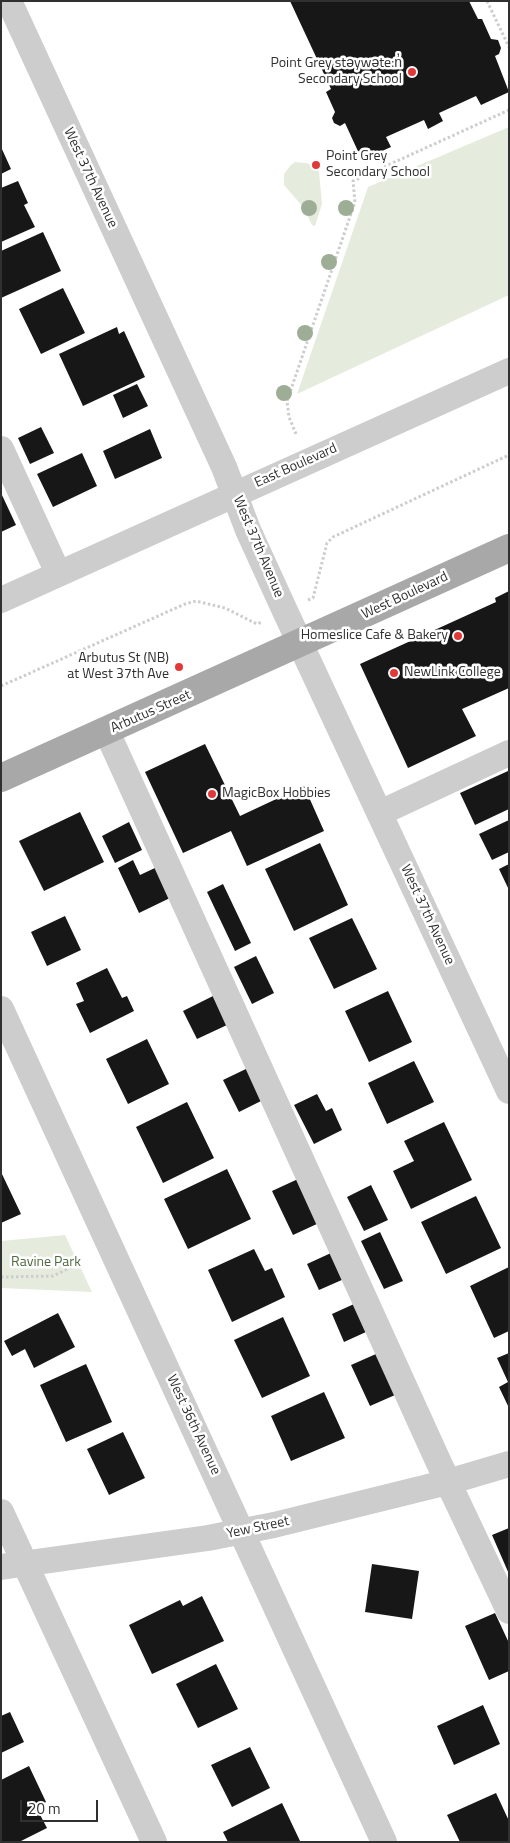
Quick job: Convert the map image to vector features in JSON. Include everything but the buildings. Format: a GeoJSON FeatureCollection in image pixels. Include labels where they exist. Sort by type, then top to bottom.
{"type":"FeatureCollection","features":[{"type":"Feature","properties":{"kind":"main road","name":"West Boulevard"},"geometry":{"type":"LineString","coordinates":[[301,644],[509,548]]}},
{"type":"Feature","properties":{"kind":"main road","name":"Arbutus Street"},"geometry":{"type":"LineString","coordinates":[[1,778],[301,644]]}},
{"type":"Feature","properties":{"kind":"street","name":"West 37th Avenue"},"geometry":{"type":"LineString","coordinates":[[9,1],[235,494],[248,530],[509,1091]]}},
{"type":"Feature","properties":{"kind":"street","name":"East Boulevard"},"geometry":{"type":"LineString","coordinates":[[1,600],[509,371]]}},
{"type":"Feature","properties":{"kind":"street"},"geometry":{"type":"LineString","coordinates":[[1,449],[58,573]]}},
{"type":"Feature","properties":{"kind":"street"},"geometry":{"type":"LineString","coordinates":[[107,732],[448,1482],[509,1611]]}},
{"type":"Feature","properties":{"kind":"street"},"geometry":{"type":"LineString","coordinates":[[380,813],[509,754]]}},
{"type":"Feature","properties":{"kind":"street","name":"West 36th Avenue"},"geometry":{"type":"LineString","coordinates":[[1,1009],[384,1842]]}},
{"type":"Feature","properties":{"kind":"street","name":"Yew Street"},"geometry":{"type":"LineString","coordinates":[[13,1564],[208,1538],[448,1482],[509,1464]]}},
{"type":"Feature","properties":{"kind":"street"},"geometry":{"type":"LineString","coordinates":[[1,1512],[13,1564],[154,1842]]}},
{"type":"Feature","properties":{"kind":"path"},"geometry":{"type":"LineString","coordinates":[[487,1],[509,47]]}},
{"type":"Feature","properties":{"kind":"path"},"geometry":{"type":"LineString","coordinates":[[296,434],[289,417],[287,401],[355,202],[353,181],[509,110]]}},
{"type":"Feature","properties":{"kind":"path"},"geometry":{"type":"LineString","coordinates":[[313,598],[327,543],[333,537],[509,454]]}},
{"type":"Feature","properties":{"kind":"path"},"geometry":{"type":"LineString","coordinates":[[1,686],[185,604],[196,601],[225,608],[257,624]]}},
{"type":"Feature","properties":{"kind":"path"},"geometry":{"type":"LineString","coordinates":[[1,1277],[53,1276],[82,1262]]}},
{"type":"Feature","properties":{"kind":"green space"},"geometry":{"type":"Polygon","coordinates":[[[509,127],[509,295],[297,394],[368,187],[509,127]]]}},
{"type":"Feature","properties":{"kind":"green space"},"geometry":{"type":"Polygon","coordinates":[[[295,162],[307,163],[315,167],[319,172],[322,204],[315,226],[312,225],[303,207],[284,185],[284,174],[295,162]]]}},
{"type":"Feature","properties":{"kind":"green space","name":"Ravine Park"},"geometry":{"type":"Polygon","coordinates":[[[65,1235],[92,1292],[1,1288],[1,1241],[65,1235]]]}},
{"type":"Feature","properties":{"kind":"place","name":"Point Grey stəywəte:n̓ Secondary School"},"geometry":{"type":"Point","coordinates":[412,72]}},
{"type":"Feature","properties":{"kind":"place","name":"Point Grey Secondary School"},"geometry":{"type":"Point","coordinates":[316,165]}},
{"type":"Feature","properties":{"kind":"place","name":"Homeslice Cafe & Bakery"},"geometry":{"type":"Point","coordinates":[458,636]}},
{"type":"Feature","properties":{"kind":"place","name":"Arbutus St (NB) at West 37th Ave"},"geometry":{"type":"Point","coordinates":[179,667]}},
{"type":"Feature","properties":{"kind":"place","name":"NewLink College"},"geometry":{"type":"Point","coordinates":[394,673]}},
{"type":"Feature","properties":{"kind":"place","name":"MagicBox Hobbies"},"geometry":{"type":"Point","coordinates":[212,794]}}]}
